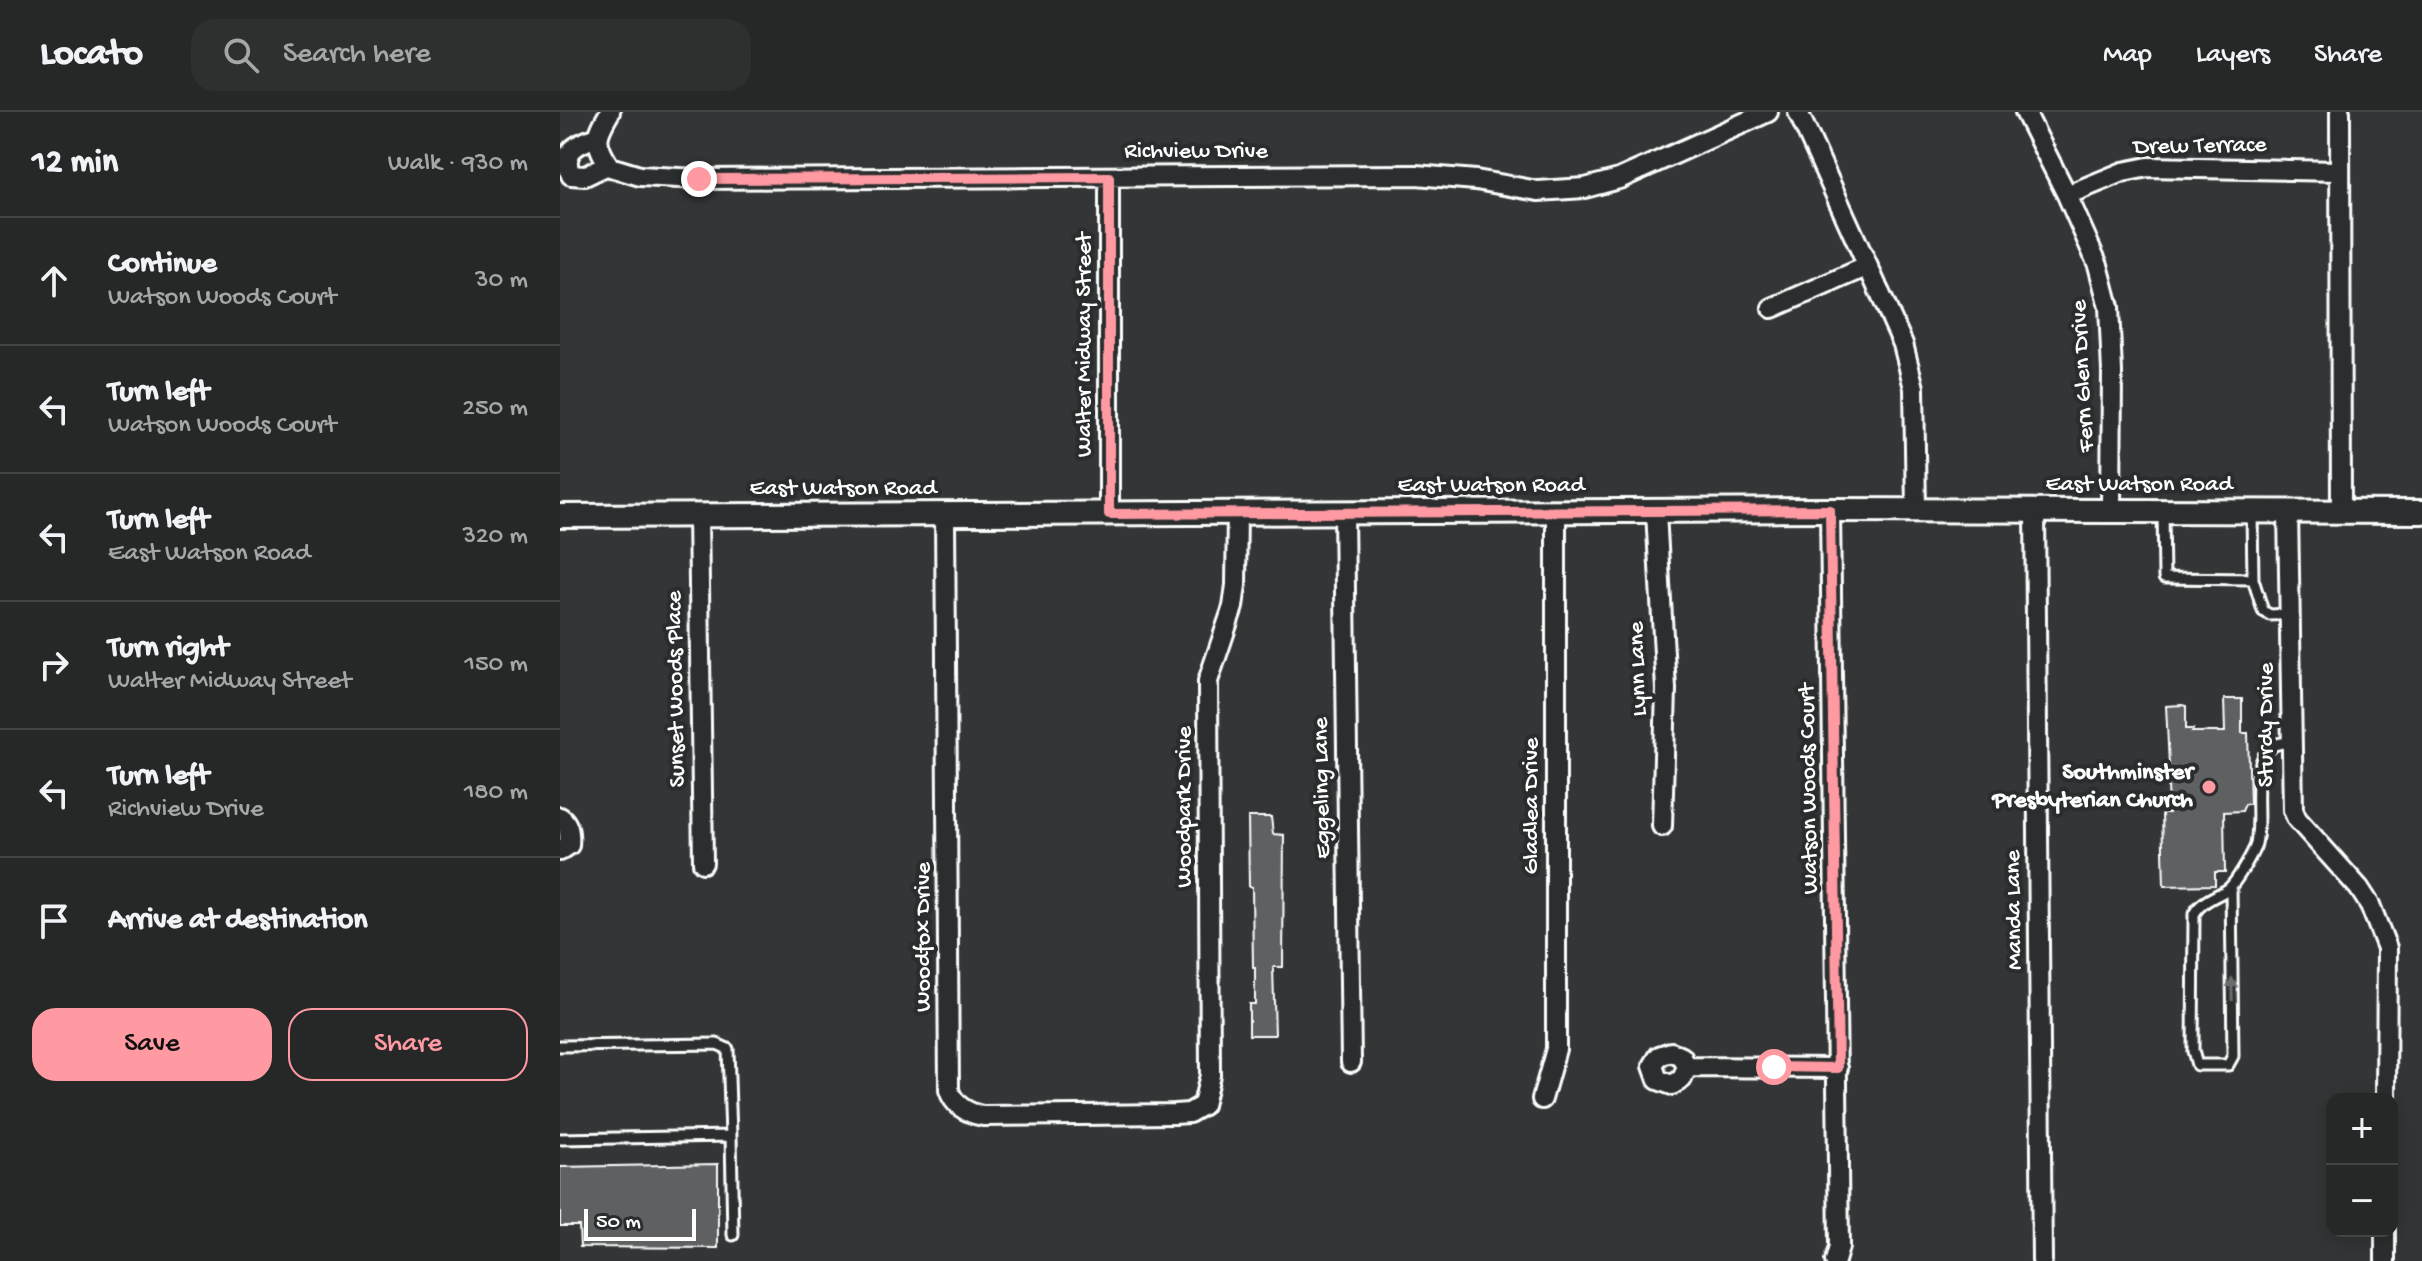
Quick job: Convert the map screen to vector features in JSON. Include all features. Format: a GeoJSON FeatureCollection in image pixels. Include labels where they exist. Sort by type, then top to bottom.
{"type":"FeatureCollection","features":[{"type":"Feature","properties":{"kind":"street"},"geometry":{"type":"LineString","coordinates":[[598,137],[567,151],[565,167],[571,175],[585,176],[609,166],[599,150],[598,137],[597,133],[610,112]]}},
{"type":"Feature","properties":{"kind":"street","name":"Richview Drive"},"geometry":{"type":"LineString","coordinates":[[609,166],[640,176],[699,179],[1416,175],[1476,180],[1538,191],[1585,188],[1619,179],[1768,112]]}},
{"type":"Feature","properties":{"kind":"street"},"geometry":{"type":"LineString","coordinates":[[1798,112],[1903,344],[1914,388],[1916,510]]}},
{"type":"Feature","properties":{"kind":"street","name":"Fern Glen Drive"},"geometry":{"type":"LineString","coordinates":[[2025,112],[2098,265],[2109,307],[2111,511]]}},
{"type":"Feature","properties":{"kind":"street"},"geometry":{"type":"LineString","coordinates":[[2340,112],[2341,512]]}},
{"type":"Feature","properties":{"kind":"street","name":"Drew Terrace"},"geometry":{"type":"LineString","coordinates":[[2067,195],[2123,172],[2148,167],[2339,171]]}},
{"type":"Feature","properties":{"kind":"street","name":"Walter Midway Street"},"geometry":{"type":"LineString","coordinates":[[1109,177],[1109,514]]}},
{"type":"Feature","properties":{"kind":"street"},"geometry":{"type":"LineString","coordinates":[[1772,308],[1866,267]]}},
{"type":"Feature","properties":{"kind":"street","name":"East Watson Road"},"geometry":{"type":"LineString","coordinates":[[560,516],[1830,510],[2422,512]]}},
{"type":"Feature","properties":{"kind":"street","name":"Watson Woods Court"},"geometry":{"type":"LineString","coordinates":[[1830,510],[1838,1068],[1839,1247],[1835,1261]]}},
{"type":"Feature","properties":{"kind":"street","name":"Manda Lane"},"geometry":{"type":"LineString","coordinates":[[2035,511],[2042,1261]]}},
{"type":"Feature","properties":{"kind":"street","name":"Gladlea Drive"},"geometry":{"type":"LineString","coordinates":[[1542,1099],[1556,1049],[1556,512]]}},
{"type":"Feature","properties":{"kind":"street","name":"Lynn Lane"},"geometry":{"type":"LineString","coordinates":[[1656,512],[1666,689],[1662,826]]}},
{"type":"Feature","properties":{"kind":"street","name":"Sturdy Drive"},"geometry":{"type":"LineString","coordinates":[[2288,512],[2291,800],[2297,819],[2359,888],[2370,905],[2387,948],[2386,1093]]}},
{"type":"Feature","properties":{"kind":"street","name":"Woodpark Drive"},"geometry":{"type":"LineString","coordinates":[[1203,1105],[1210,1075],[1208,681],[1233,607],[1237,513]]}},
{"type":"Feature","properties":{"kind":"street","name":"Eggeling Lane"},"geometry":{"type":"LineString","coordinates":[[1344,513],[1351,1062]]}},
{"type":"Feature","properties":{"kind":"street","name":"Sunset Woods Place"},"geometry":{"type":"LineString","coordinates":[[698,515],[703,863]]}},
{"type":"Feature","properties":{"kind":"street","name":"Woodfox Drive"},"geometry":{"type":"LineString","coordinates":[[945,515],[948,1074],[952,1099],[970,1113],[983,1116],[1174,1114],[1189,1113],[1203,1105]]}},
{"type":"Feature","properties":{"kind":"street"},"geometry":{"type":"LineString","coordinates":[[560,817],[570,834],[569,845],[560,851]]}},
{"type":"Feature","properties":{"kind":"street"},"geometry":{"type":"LineString","coordinates":[[1687,1067],[1838,1068]]}},
{"type":"Feature","properties":{"kind":"street"},"geometry":{"type":"LineString","coordinates":[[2385,1237],[2385,1261]]}},
{"type":"Feature","properties":{"kind":"lane"},"geometry":{"type":"LineString","coordinates":[[2163,511],[2164,578],[2253,579]]}},
{"type":"Feature","properties":{"kind":"lane"},"geometry":{"type":"LineString","coordinates":[[2252,512],[2253,579],[2263,611],[2270,615],[2290,614]]}},
{"type":"Feature","properties":{"kind":"lane"},"geometry":{"type":"LineString","coordinates":[[2231,887],[2199,905],[2194,914],[2193,1051],[2197,1065],[2228,1065],[2233,1056],[2231,887],[2255,845],[2258,767],[2273,746],[2291,741]]}},
{"type":"Feature","properties":{"kind":"lane"},"geometry":{"type":"LineString","coordinates":[[560,1046],[717,1044],[728,1049],[733,1235]]}},
{"type":"Feature","properties":{"kind":"lane"},"geometry":{"type":"LineString","coordinates":[[560,1139],[731,1136]]}},
{"type":"Feature","properties":{"kind":"building","name":"Southminster Presbyterian Church"},"geometry":{"type":"Polygon","coordinates":[[[2224,699],[2242,699],[2242,733],[2248,733],[2250,804],[2245,804],[2242,811],[2224,812],[2225,872],[2215,872],[2215,885],[2164,886],[2162,813],[2169,813],[2170,784],[2166,706],[2186,706],[2186,729],[2193,729],[2192,732],[2225,732],[2224,699]]]}},
{"type":"Feature","properties":{"kind":"building"},"geometry":{"type":"Polygon","coordinates":[[[1248,817],[1271,817],[1273,834],[1284,835],[1283,967],[1273,967],[1275,1035],[1249,1035],[1249,1004],[1255,1004],[1255,968],[1248,817]]]}},
{"type":"Feature","properties":{"kind":"building"},"geometry":{"type":"Polygon","coordinates":[[[718,1164],[718,1248],[580,1247],[579,1226],[560,1226],[560,1167],[718,1164]]]}},
{"type":"Feature","properties":{"kind":"place","name":"Southminster Presbyterian Church"},"geometry":{"type":"Point","coordinates":[2209,787]}},
{"type":"Feature","properties":{"kind":"route"},"geometry":{"type":"LineString","coordinates":[[699,179],[1109,177],[1109,514],[1830,510],[1838,1068],[1774,1067]]}}]}
